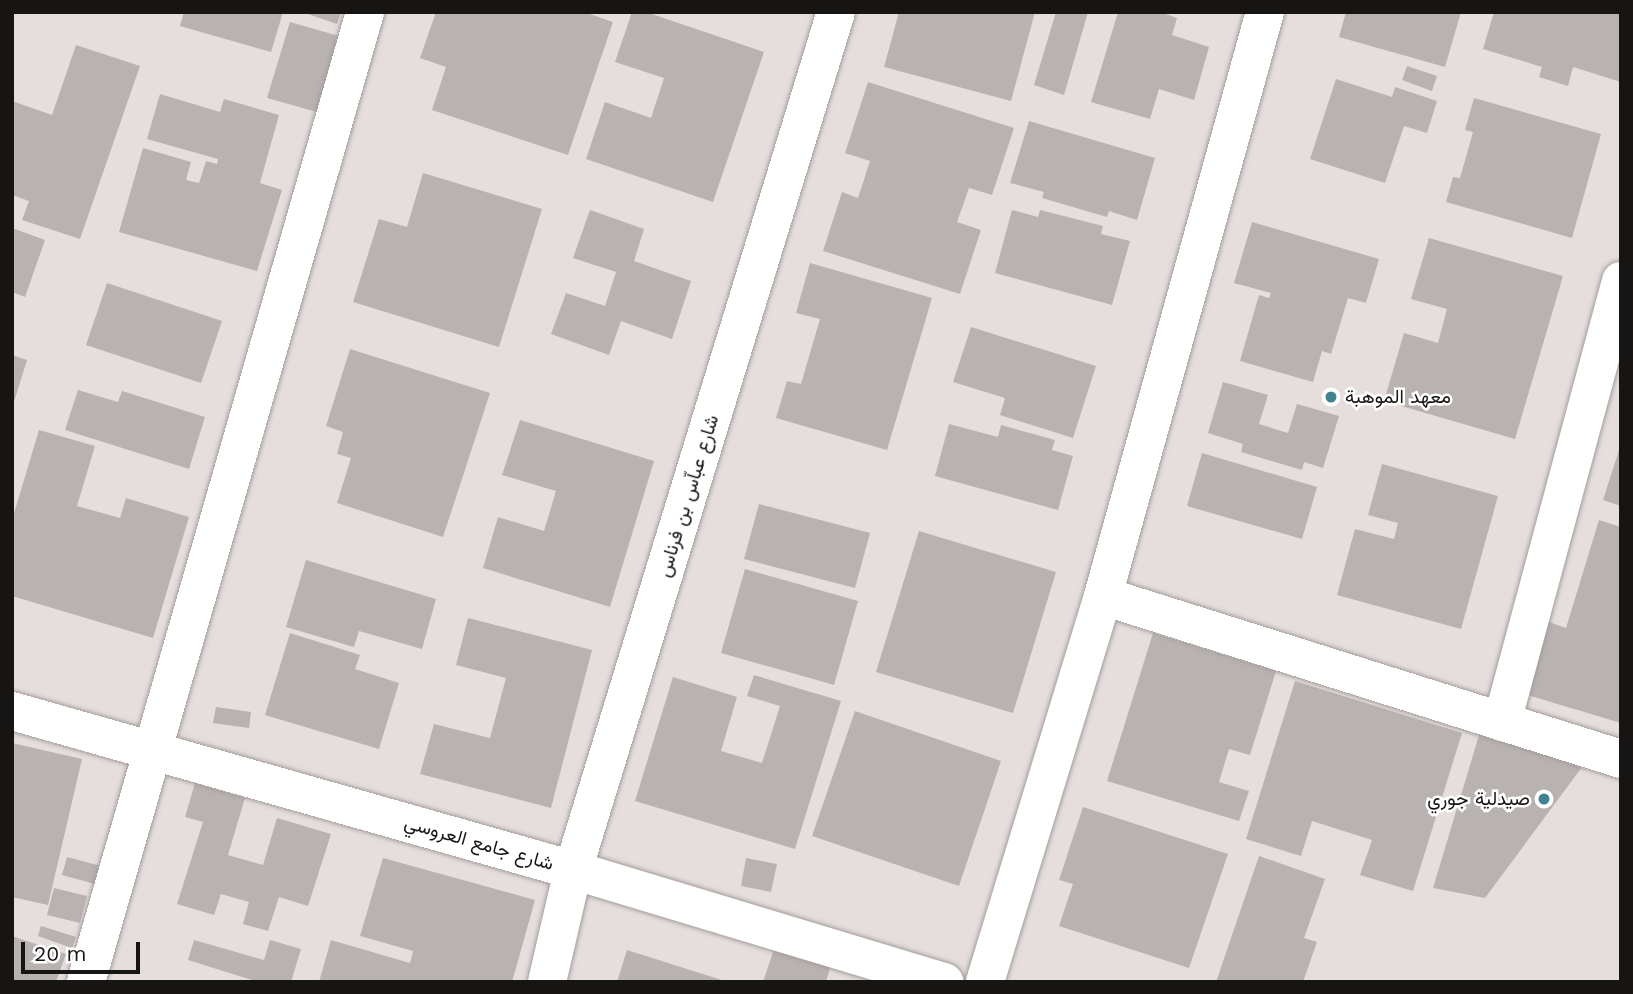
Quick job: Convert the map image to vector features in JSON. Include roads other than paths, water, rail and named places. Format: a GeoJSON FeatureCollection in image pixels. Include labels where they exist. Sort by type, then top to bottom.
{"type":"FeatureCollection","features":[{"type":"Feature","properties":{"kind":"street"},"geometry":{"type":"LineString","coordinates":[[86,982],[365,12]]}},
{"type":"Feature","properties":{"kind":"street","name":"شارع عباّس بن فرناس"},"geometry":{"type":"LineString","coordinates":[[547,982],[573,870],[836,12]]}},
{"type":"Feature","properties":{"kind":"street"},"geometry":{"type":"LineString","coordinates":[[985,982],[1103,596],[1265,12]]}},
{"type":"Feature","properties":{"kind":"street"},"geometry":{"type":"LineString","coordinates":[[1502,722],[1621,281]]}},
{"type":"Feature","properties":{"kind":"street"},"geometry":{"type":"LineString","coordinates":[[1103,596],[1621,759]]}},
{"type":"Feature","properties":{"kind":"street","name":"شارع جامع العروسي"},"geometry":{"type":"LineString","coordinates":[[12,711],[573,870],[944,982]]}},
{"type":"Feature","properties":{"kind":"place","name":"معهد الموهبة"},"geometry":{"type":"Point","coordinates":[1331,397]}},
{"type":"Feature","properties":{"kind":"place","name":"صيدلية جوري"},"geometry":{"type":"Point","coordinates":[1544,799]}}]}
